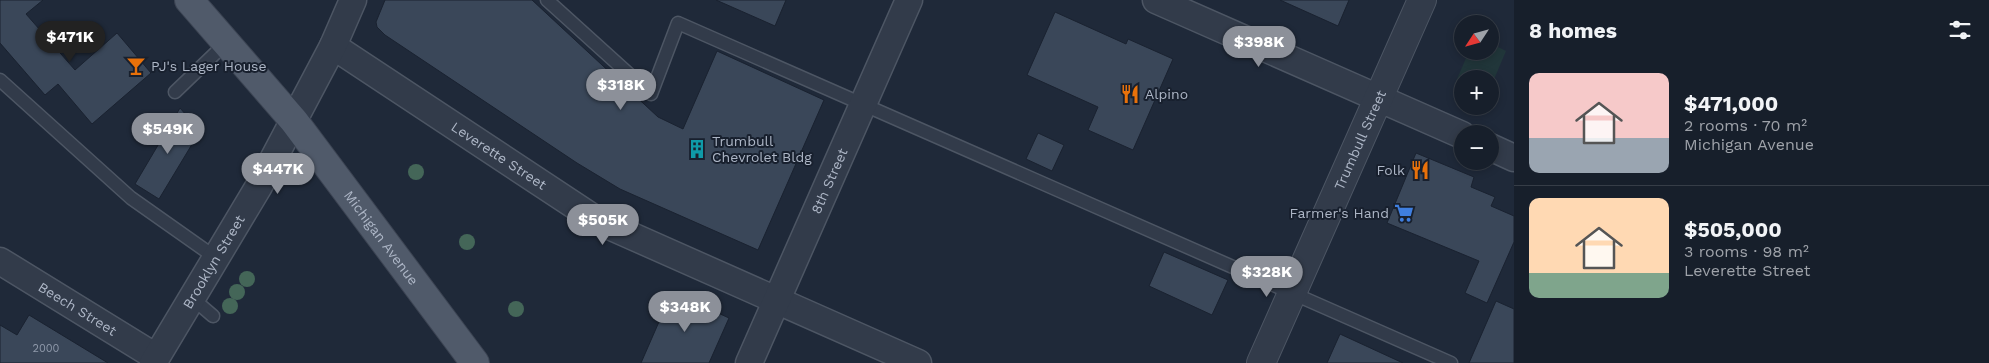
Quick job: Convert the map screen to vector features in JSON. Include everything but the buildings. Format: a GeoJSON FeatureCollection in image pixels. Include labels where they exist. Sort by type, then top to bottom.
{"type":"FeatureCollection","features":[{"type":"Feature","properties":{"kind":"main road","name":"Michigan Avenue"},"geometry":{"type":"LineString","coordinates":[[189,0],[294,121],[475,363]]}},
{"type":"Feature","properties":{"kind":"street","name":"Brooklyn Street"},"geometry":{"type":"LineString","coordinates":[[154,360],[259,186],[333,46],[353,0]]}},
{"type":"Feature","properties":{"kind":"street","name":"8th Street"},"geometry":{"type":"LineString","coordinates":[[749,363],[909,0]]}},
{"type":"Feature","properties":{"kind":"street"},"geometry":{"type":"LineString","coordinates":[[1156,0],[1454,131]]}},
{"type":"Feature","properties":{"kind":"street","name":"Trumbull Street"},"geometry":{"type":"LineString","coordinates":[[1261,363],[1422,0]]}},
{"type":"Feature","properties":{"kind":"street","name":"Leverette Street"},"geometry":{"type":"LineString","coordinates":[[333,46],[598,221],[918,363]]}},
{"type":"Feature","properties":{"kind":"street"},"geometry":{"type":"LineString","coordinates":[[1499,151],[1514,158]]}},
{"type":"Feature","properties":{"kind":"street","name":"Beech Street"},"geometry":{"type":"LineString","coordinates":[[0,261],[154,360]]}},
{"type":"Feature","properties":{"kind":"lane"},"geometry":{"type":"LineString","coordinates":[[547,0],[650,94],[678,23],[1451,363]]}},
{"type":"Feature","properties":{"kind":"lane"},"geometry":{"type":"LineString","coordinates":[[175,92],[226,43]]}},
{"type":"Feature","properties":{"kind":"lane"},"geometry":{"type":"LineString","coordinates":[[0,80],[131,198],[216,258]]}},
{"type":"Feature","properties":{"kind":"lane"},"geometry":{"type":"LineString","coordinates":[[192,298],[212,316]]}},
{"type":"Feature","properties":{"kind":"green space"},"geometry":{"type":"Polygon","coordinates":[[[1499,48],[1506,51],[1498,70],[1461,70],[1465,60],[1499,60],[1499,48]]]}},
{"type":"Feature","properties":{"kind":"place","name":"PJ's Lager House"},"geometry":{"type":"Point","coordinates":[136,66]}},
{"type":"Feature","properties":{"kind":"place","name":"Alpino"},"geometry":{"type":"Point","coordinates":[1130,94]}},
{"type":"Feature","properties":{"kind":"place","name":"Trumbull Chevrolet Bldg"},"geometry":{"type":"Point","coordinates":[697,149]}},
{"type":"Feature","properties":{"kind":"place","name":"Folk"},"geometry":{"type":"Point","coordinates":[1420,170]}},
{"type":"Feature","properties":{"kind":"place","name":"Farmer's Hand"},"geometry":{"type":"Point","coordinates":[1404,213]}}]}
